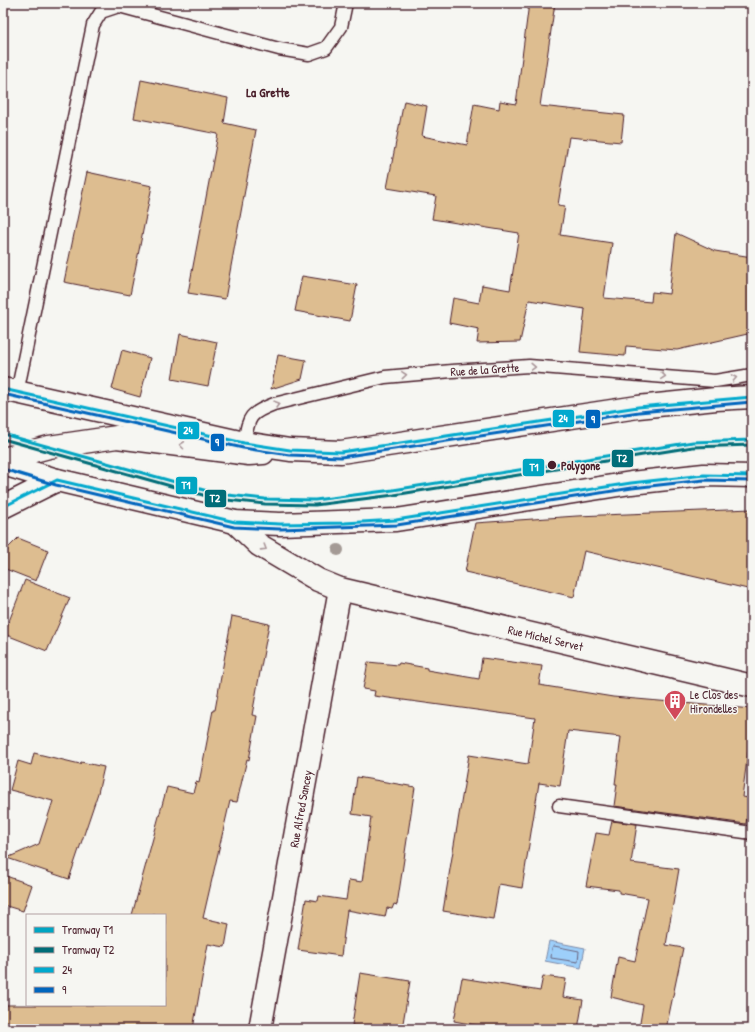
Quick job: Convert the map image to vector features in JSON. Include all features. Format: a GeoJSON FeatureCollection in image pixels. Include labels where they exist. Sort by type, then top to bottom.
{"type":"FeatureCollection","features":[{"type":"Feature","properties":{"kind":"main road"},"geometry":{"type":"LineString","coordinates":[[3,459],[49,447],[117,437],[249,454],[290,450],[341,452],[638,407],[715,390],[752,398]]}},
{"type":"Feature","properties":{"kind":"main road"},"geometry":{"type":"LineString","coordinates":[[10,391],[246,434],[290,450]]}},
{"type":"Feature","properties":{"kind":"main road"},"geometry":{"type":"LineString","coordinates":[[3,464],[57,480],[235,522],[280,524],[396,520],[631,483],[704,476],[752,476]]}},
{"type":"Feature","properties":{"kind":"main road"},"geometry":{"type":"LineString","coordinates":[[3,507],[57,480]]}},
{"type":"Feature","properties":{"kind":"main road","name":"Rue Michel Servet"},"geometry":{"type":"LineString","coordinates":[[235,522],[259,545],[318,580],[340,589],[752,686]]}},
{"type":"Feature","properties":{"kind":"main road","name":"Rue Alfred Sancey"},"geometry":{"type":"LineString","coordinates":[[260,1029],[340,589]]}},
{"type":"Feature","properties":{"kind":"lane"},"geometry":{"type":"LineString","coordinates":[[10,391],[93,25],[101,12],[119,6],[279,49],[309,54],[326,48],[334,38],[341,28],[346,3]]}},
{"type":"Feature","properties":{"kind":"lane","name":"Rue de la Grette"},"geometry":{"type":"LineString","coordinates":[[246,434],[251,417],[257,411],[274,404],[385,377],[529,366],[715,390],[752,374]]}},
{"type":"Feature","properties":{"kind":"lane"},"geometry":{"type":"LineString","coordinates":[[559,806],[752,833]]}},
{"type":"Feature","properties":{"kind":"water"},"geometry":{"type":"Polygon","coordinates":[[[549,941],[585,948],[581,968],[545,961],[549,941]]]}},
{"type":"Feature","properties":{"kind":"building"},"geometry":{"type":"Polygon","coordinates":[[[529,3],[555,3],[540,106],[624,115],[621,142],[569,137],[558,205],[565,206],[560,235],[612,243],[604,298],[651,302],[652,292],[669,294],[676,233],[715,251],[752,257],[752,333],[677,350],[626,346],[625,356],[580,352],[585,309],[529,300],[520,342],[477,343],[479,329],[449,323],[453,298],[479,303],[482,285],[510,290],[519,233],[432,219],[436,196],[387,188],[404,101],[427,106],[422,136],[467,145],[474,104],[499,109],[500,101],[516,104],[529,3]]]}},
{"type":"Feature","properties":{"kind":"building"},"geometry":{"type":"Polygon","coordinates":[[[141,80],[228,98],[224,123],[256,130],[225,299],[188,293],[218,134],[134,118],[141,80]]]}},
{"type":"Feature","properties":{"kind":"building"},"geometry":{"type":"Polygon","coordinates":[[[87,172],[152,186],[130,295],[64,282],[87,172]]]}},
{"type":"Feature","properties":{"kind":"building"},"geometry":{"type":"Polygon","coordinates":[[[302,276],[357,285],[350,321],[295,311],[302,276]]]}},
{"type":"Feature","properties":{"kind":"building"},"geometry":{"type":"Polygon","coordinates":[[[180,334],[217,342],[208,386],[172,379],[180,334]]]}},
{"type":"Feature","properties":{"kind":"building"},"geometry":{"type":"Polygon","coordinates":[[[122,350],[150,358],[140,397],[112,389],[122,350]]]}},
{"type":"Feature","properties":{"kind":"building"},"geometry":{"type":"Polygon","coordinates":[[[278,355],[306,360],[302,379],[271,389],[278,355]]]}},
{"type":"Feature","properties":{"kind":"building"},"geometry":{"type":"Polygon","coordinates":[[[752,509],[752,590],[584,551],[574,597],[465,572],[475,523],[577,516],[752,509]]]}},
{"type":"Feature","properties":{"kind":"building"},"geometry":{"type":"Polygon","coordinates":[[[18,538],[48,550],[36,581],[3,568],[3,560],[8,548],[18,538]]]}},
{"type":"Feature","properties":{"kind":"building"},"geometry":{"type":"Polygon","coordinates":[[[25,580],[70,598],[47,651],[4,634],[25,580]]]}},
{"type":"Feature","properties":{"kind":"building"},"geometry":{"type":"Polygon","coordinates":[[[232,616],[269,624],[252,715],[257,716],[249,760],[247,759],[237,802],[230,801],[203,918],[229,924],[225,947],[208,944],[193,1029],[3,1029],[3,1005],[166,1006],[166,914],[132,914],[167,787],[193,793],[196,782],[199,783],[213,710],[215,710],[232,616]]]}},
{"type":"Feature","properties":{"kind":"building"},"geometry":{"type":"Polygon","coordinates":[[[482,658],[542,666],[539,685],[613,697],[752,709],[752,752],[748,752],[742,797],[750,798],[746,824],[614,806],[617,784],[615,784],[621,737],[568,731],[560,786],[539,783],[522,888],[499,884],[493,919],[443,911],[469,755],[528,764],[535,718],[374,696],[375,691],[363,689],[368,662],[398,665],[399,663],[427,668],[427,670],[479,679],[482,658]]]}},
{"type":"Feature","properties":{"kind":"building"},"geometry":{"type":"Polygon","coordinates":[[[34,753],[80,764],[81,762],[104,767],[98,793],[69,879],[7,858],[39,844],[53,801],[10,790],[18,761],[31,765],[34,753]]]}},
{"type":"Feature","properties":{"kind":"building"},"geometry":{"type":"Polygon","coordinates":[[[357,777],[415,787],[397,905],[394,904],[392,909],[387,908],[385,917],[347,910],[341,956],[298,950],[306,899],[318,901],[319,896],[346,900],[349,880],[362,882],[371,817],[352,814],[357,777]]]}},
{"type":"Feature","properties":{"kind":"building"},"geometry":{"type":"Polygon","coordinates":[[[612,821],[637,824],[631,863],[679,869],[666,945],[683,948],[666,1029],[639,1029],[643,1005],[611,997],[618,957],[635,961],[648,898],[619,893],[619,890],[586,886],[596,833],[609,835],[612,821]]]}},
{"type":"Feature","properties":{"kind":"building"},"geometry":{"type":"Polygon","coordinates":[[[3,875],[32,885],[23,911],[3,905],[3,875]]]}},
{"type":"Feature","properties":{"kind":"building"},"geometry":{"type":"Polygon","coordinates":[[[360,973],[410,981],[402,1029],[374,1029],[352,1025],[360,973]]]}},
{"type":"Feature","properties":{"kind":"building"},"geometry":{"type":"Polygon","coordinates":[[[543,976],[566,979],[563,997],[583,1000],[578,1029],[496,1029],[454,1021],[462,978],[540,991],[543,976]]]}},
{"type":"Feature","properties":{"kind":"tram line","name":"T1"},"geometry":{"type":"LineString","coordinates":[[3,434],[218,494],[265,499],[315,500],[393,490],[693,442],[752,440]]}},
{"type":"Feature","properties":{"kind":"tram line","name":"T2"},"geometry":{"type":"LineString","coordinates":[[3,439],[217,499],[265,504],[315,505],[394,495],[693,447],[752,445]]}},
{"type":"Feature","properties":{"kind":"transit line","name":"24"},"geometry":{"type":"LineString","coordinates":[[3,389],[244,443],[290,450],[341,452],[638,407],[752,397]]}},
{"type":"Feature","properties":{"kind":"transit line","name":"9"},"geometry":{"type":"LineString","coordinates":[[3,394],[243,448],[290,455],[341,457],[639,412],[752,402]]}},
{"type":"Feature","properties":{"kind":"transit line","name":"9"},"geometry":{"type":"LineString","coordinates":[[3,469],[56,485],[234,527],[280,529],[397,525],[632,488],[704,480],[752,481]]}},
{"type":"Feature","properties":{"kind":"transit line","name":"24"},"geometry":{"type":"LineString","coordinates":[[3,507],[57,480],[235,522],[280,524],[344,523],[396,520],[631,483],[704,475],[752,476]]}},
{"type":"Feature","properties":{"kind":"place","name":"Polygone"},"geometry":{"type":"Point","coordinates":[552,465]}},
{"type":"Feature","properties":{"kind":"place","name":"Le Clos des Hirondelles"},"geometry":{"type":"Point","coordinates":[675,720]}},
{"type":"Feature","properties":{"kind":"district","name":"La Grette"},"geometry":{"type":"Point","coordinates":[268,92]}}]}
